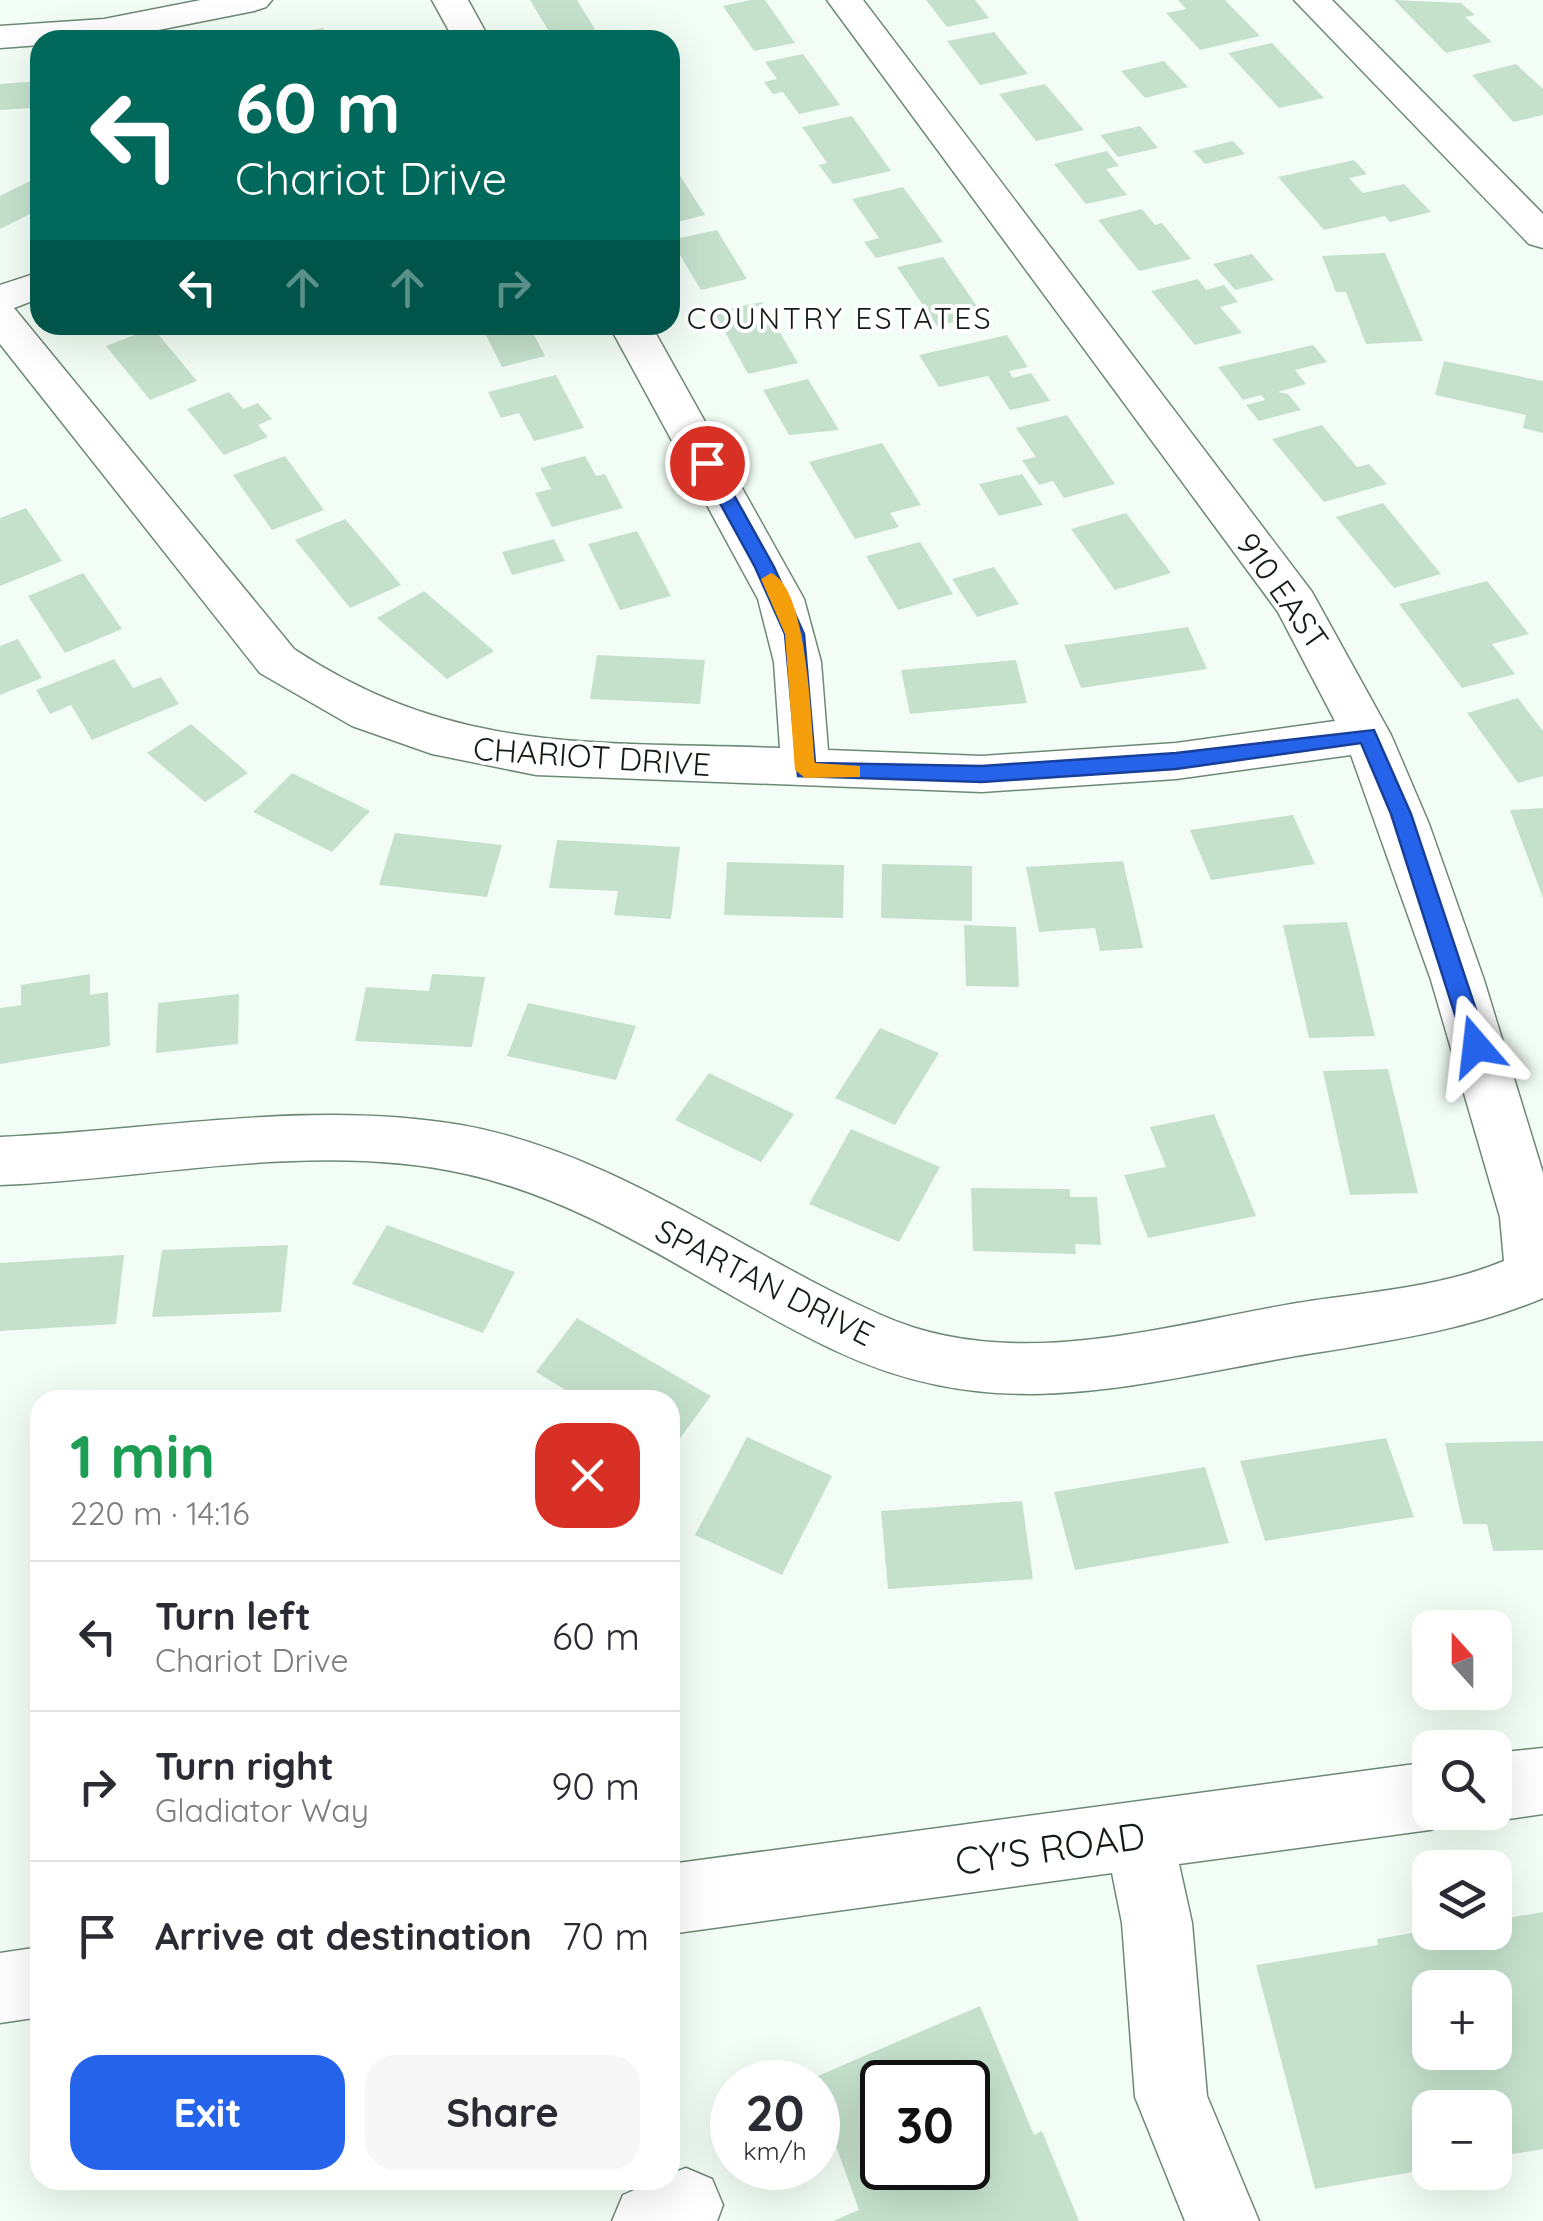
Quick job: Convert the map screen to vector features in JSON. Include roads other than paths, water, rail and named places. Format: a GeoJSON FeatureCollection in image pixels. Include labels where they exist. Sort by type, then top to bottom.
{"type":"FeatureCollection","features":[{"type":"Feature","properties":{"kind":"street"},"geometry":{"type":"LineString","coordinates":[[104,30],[254,0]]}},
{"type":"Feature","properties":{"kind":"street"},"geometry":{"type":"LineString","coordinates":[[450,0],[466,30]]}},
{"type":"Feature","properties":{"kind":"street","name":"910 EAST"},"geometry":{"type":"LineString","coordinates":[[845,0],[1296,602],[1334,664],[1401,814],[1446,943],[1528,1218],[1534,1247],[1532,1276]]}},
{"type":"Feature","properties":{"kind":"street"},"geometry":{"type":"LineString","coordinates":[[1312,0],[1543,236]]}},
{"type":"Feature","properties":{"kind":"street"},"geometry":{"type":"LineString","coordinates":[[0,37],[30,35]]}},
{"type":"Feature","properties":{"kind":"street"},"geometry":{"type":"LineString","coordinates":[[0,299],[30,288]]}},
{"type":"Feature","properties":{"kind":"street","name":"CHARIOT DRIVE"},"geometry":{"type":"LineString","coordinates":[[0,317],[265,648],[327,697],[392,727],[466,748],[536,757],[982,774],[1176,761],[1367,735]]}},
{"type":"Feature","properties":{"kind":"street"},"geometry":{"type":"LineString","coordinates":[[636,335],[781,599],[794,634],[801,672],[805,770]]}},
{"type":"Feature","properties":{"kind":"street","name":"SPARTAN DRIVE"},"geometry":{"type":"LineString","coordinates":[[0,1162],[295,1138],[381,1139],[466,1150],[562,1181],[862,1336],[944,1364],[1032,1370],[1118,1361],[1470,1298],[1532,1276]]}},
{"type":"Feature","properties":{"kind":"street"},"geometry":{"type":"LineString","coordinates":[[1512,1786],[1543,1781]]}},
{"type":"Feature","properties":{"kind":"street","name":"CY'S ROAD"},"geometry":{"type":"LineString","coordinates":[[680,1898],[1412,1798]]}},
{"type":"Feature","properties":{"kind":"street"},"geometry":{"type":"LineString","coordinates":[[1139,1836],[1156,1923],[1166,2008],[1164,2050],[1172,2097],[1222,2221]]}},
{"type":"Feature","properties":{"kind":"street"},"geometry":{"type":"LineString","coordinates":[[0,1988],[30,1984]]}},
{"type":"Feature","properties":{"kind":"district","name":"COUNTRY ESTATES"},"geometry":{"type":"Point","coordinates":[840,318]}}]}
